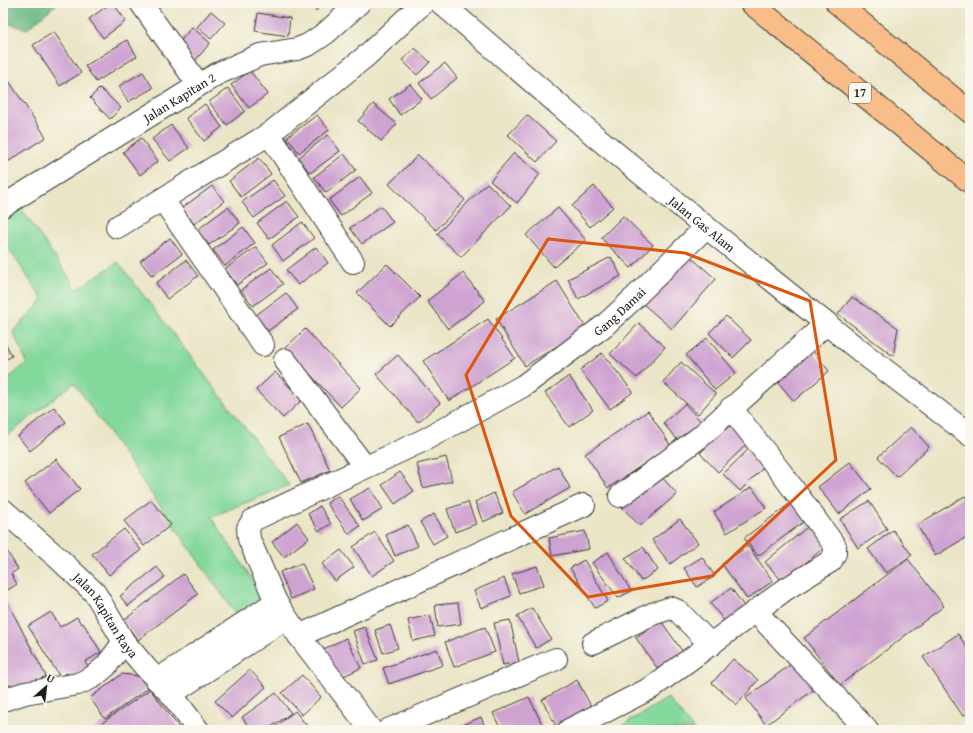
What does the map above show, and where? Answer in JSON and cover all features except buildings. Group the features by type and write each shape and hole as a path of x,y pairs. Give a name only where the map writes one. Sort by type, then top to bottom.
{"highway":[{"name":"17","path":"751,3 970,182"},
{"path":"837,3 970,112"}],"street":[{"path":"141,3 198,84"},
{"name":"Jalan Kapitan 2","path":"3,206 198,84 241,62 260,55 297,49 308,45 326,33 359,3"},
{"path":"117,227 269,134 365,58 423,3"},
{"name":"Jalan Gas Alam","path":"441,3 595,136 706,227 864,354 970,435"},
{"path":"269,134 353,262"},
{"path":"163,200 263,344"},
{"name":"Gang Damai","path":"371,730 281,610 249,539 248,528 253,520 422,441 523,386 605,325 633,300 706,227"},
{"path":"620,496 670,457 700,437 827,323"},
{"path":"285,360 366,467"},
{"path":"569,730 651,688 786,589 830,561 836,550 784,475 731,408"},
{"path":"300,636 584,505"},
{"name":"Jalan Kapitan Raya","path":"3,510 95,593 124,642 164,687 192,728"},
{"path":"593,643 652,614 670,608 678,611 711,645"},
{"path":"164,687 281,610"},
{"path":"756,612 867,730"},
{"path":"3,700 25,693 78,684 93,677 106,666 124,642"},
{"path":"388,730 556,659"}],"highlighted area":[{"path":"548,239 685,253 810,301 836,460 712,576 588,597 511,516 466,375"}],"green space":[{"path":"3,3 58,3 27,29 9,24 3,15"},
{"path":"21,208 77,289 118,262 289,485 211,517 264,597 237,616 74,383 3,439 3,383 27,363 13,332 43,300 3,240 3,220"},
{"path":"668,698 694,730 615,730"}]}
